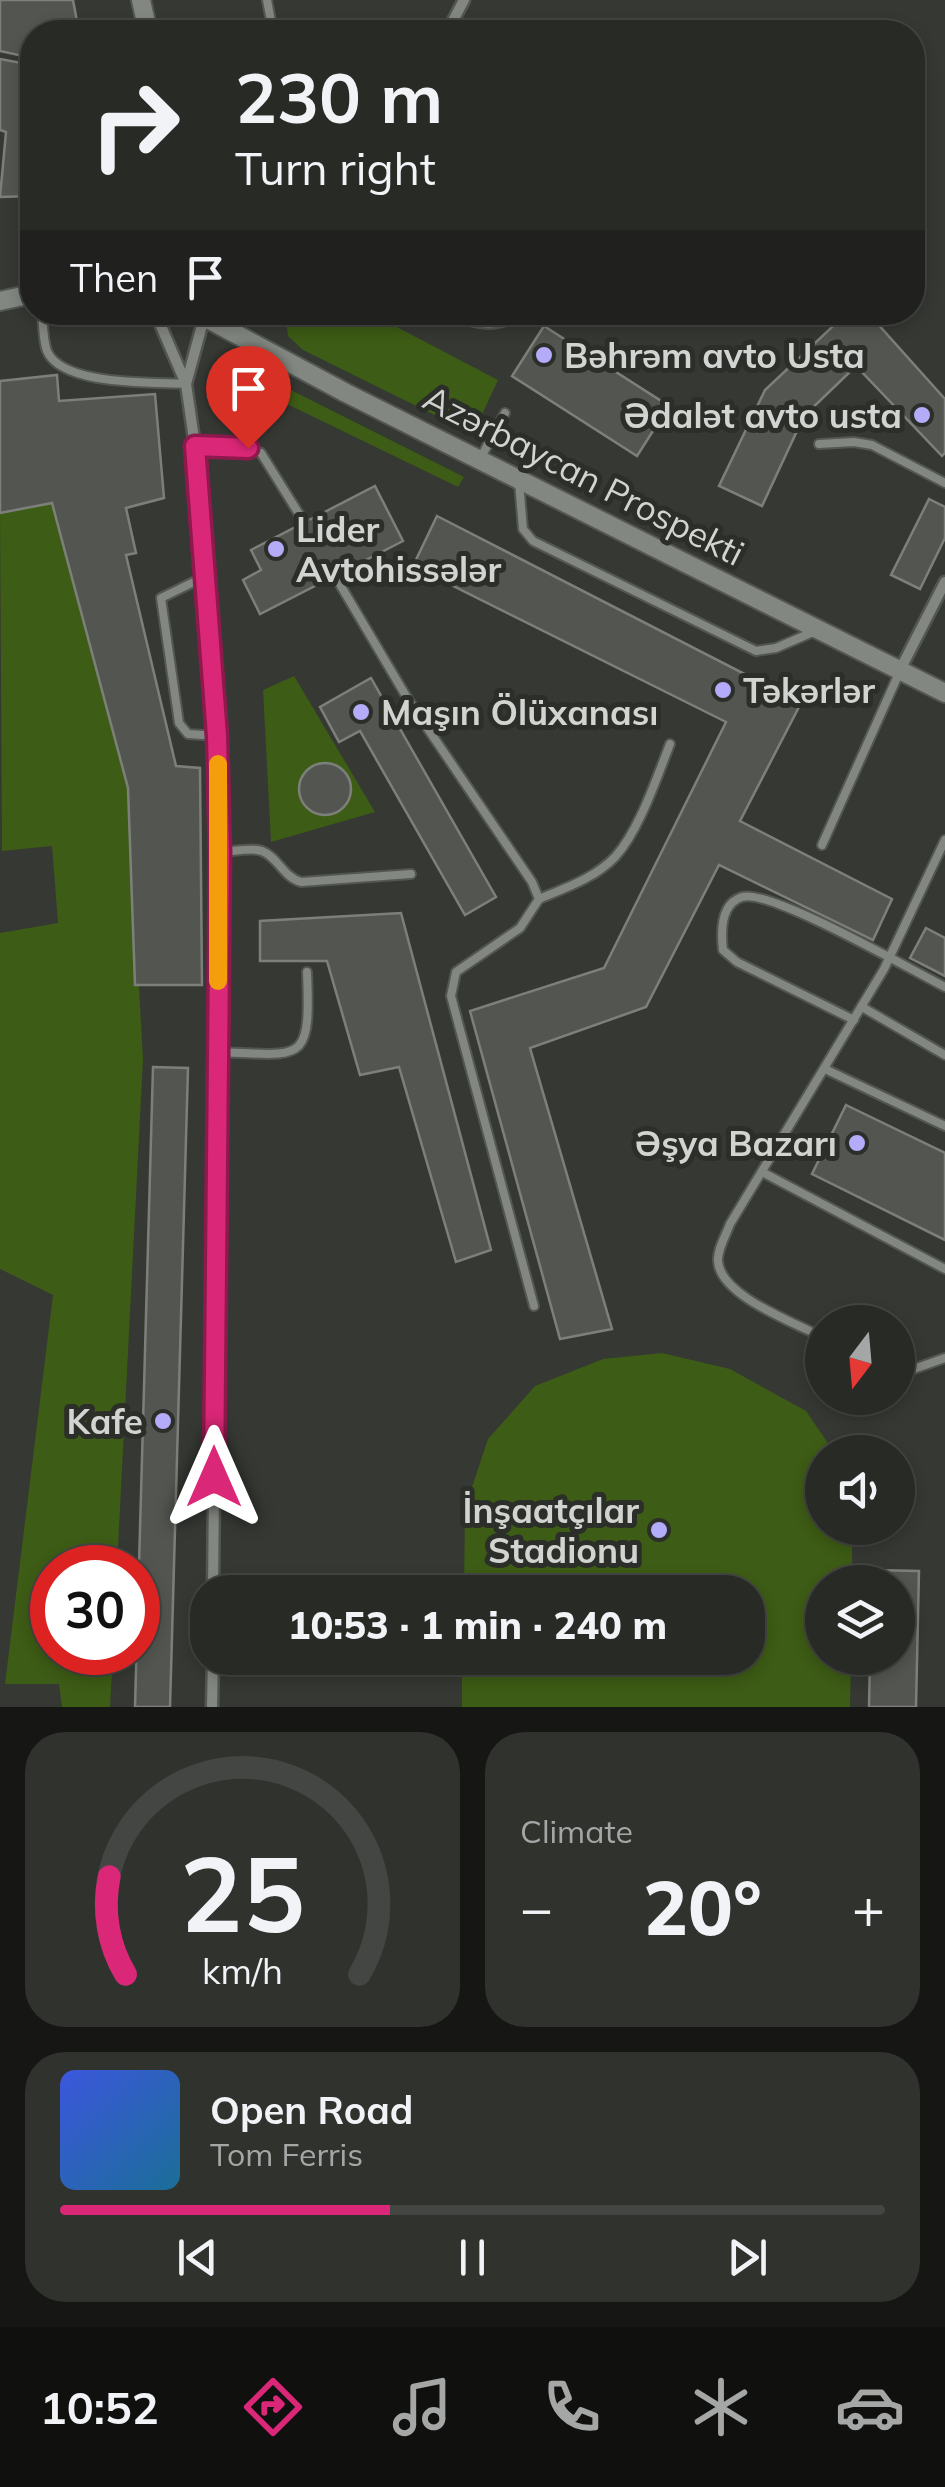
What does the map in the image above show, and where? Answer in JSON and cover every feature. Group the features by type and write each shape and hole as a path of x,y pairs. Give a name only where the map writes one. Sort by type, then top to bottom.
{"street":[{"path":"161,325 186,384 195,446 217,736 220,852 213,1575"},
{"path":"186,384 199,325"},
{"name":"Azərbaycan Prospekti","path":"222,325 945,693"},
{"path":"900,670 945,582"},
{"path":"212,1707 213,1675"}],"lane":[{"path":"44,325 48,352 58,365 76,375 186,384"},
{"path":"480,458 506,413"},
{"path":"819,444 872,445 945,483"},
{"path":"195,446 248,448 261,453 304,522"},
{"path":"519,478 523,529 532,541 756,650 776,648 818,630"},
{"path":"206,576 162,598 179,723 188,734 217,736"},
{"path":"335,576 409,701 532,882 539,899"},
{"path":"822,845 900,670"},
{"path":"534,1306 451,996 456,972 520,928 539,899 580,882 615,857 647,803 670,744"},
{"path":"805,1328 736,1292 722,1280 717,1258 730,1224 890,958 945,840"},
{"path":"220,852 260,850 291,879 301,882 411,874"},
{"path":"854,1020 737,962 723,950 720,931 728,906 742,897 756,897 796,911 945,987"},
{"path":"217,1052 286,1055 300,1046 309,1027 307,972"},
{"path":"862,1007 945,1055"},
{"path":"825,1069 945,1126"},
{"path":"764,1173 945,1269"},
{"path":"915,1369 945,1358"}],"green space":[{"path":"287,325 393,325 498,380 473,434 303,350 288,336"},
{"path":"221,355 464,477 458,487 287,404 221,407"},
{"path":"52,503 128,788 143,1059 118,1545 30,1545 30,1675 112,1675 110,1707 62,1707 59,1684 5,1684 53,1295 0,1269 0,933 58,923 52,846 2,851 0,513"},
{"path":"294,676 375,812 271,842 263,690"},
{"name":"İnşaatçılar Stadionu","path":"662,1353 730,1369 809,1415 822,1435 805,1435 805,1545 852,1545 852,1565 805,1565 805,1675 851,1675 850,1707 462,1707 462,1675 765,1675 765,1575 464,1575 465,1508 488,1439 535,1386 603,1359"}],"building":[{"path":"0,0 73,0 77,20 20,20 20,55 0,51"},
{"path":"0,59 20,63 20,196 0,197 6,132 0,130"},
{"path":"834,325 879,325 945,399 945,453 942,456 856,366 804,416 762,506 719,486 765,390"},
{"path":"544,326 669,406 637,456 512,376"},
{"path":"57,375 59,401 155,394 164,498 126,508 136,553 126,555 176,766 200,768 202,985 135,985 128,788 52,503 0,513 0,381"},
{"path":"375,486 403,541 260,614 243,580 261,570 251,550"},
{"path":"929,499 945,507 945,538 920,589 891,575"},
{"path":"437,516 801,703 740,821 892,899 873,940 719,865 646,1007 530,1048 612,1329 560,1339 470,1011 604,968 726,722 413,566"},
{"path":"371,678 496,897 465,915 360,731 339,742 320,707"},
{"path":"325,763 343,771 351,789 343,807 325,815 307,807 299,789 307,771"},
{"path":"401,913 491,1250 456,1262 399,1067 360,1075 327,961 260,961 260,921"},
{"path":"926,928 945,938 945,976 910,958"},
{"path":"153,1067 188,1068 170,1707 135,1707 136,1675 160,1675 160,1545 140,1545"},
{"path":"846,1105 945,1153 945,1240 812,1174"},
{"path":"915,1571 919,1571 916,1707 869,1707 870,1675 915,1675"}],"slow traffic":[{"path":"218,764 218,981"}],"place":[{"name":"Bəhrəm avto Usta","path":"544,355"},
{"name":"Ədalət avto usta","path":"922,415"},
{"name":"Lider Avtohissələr","path":"276,549"},
{"name":"Təkərlər","path":"723,690"},
{"name":"Maşın Ölüxanası","path":"361,712"},
{"name":"Əşya Bazarı","path":"857,1143"},
{"name":"Kafe","path":"163,1421"},
{"name":"İnşaatçılar Stadionu","path":"659,1530"}],"route":[{"path":"214,1477 220,852 217,736 195,446 248,448"}]}
